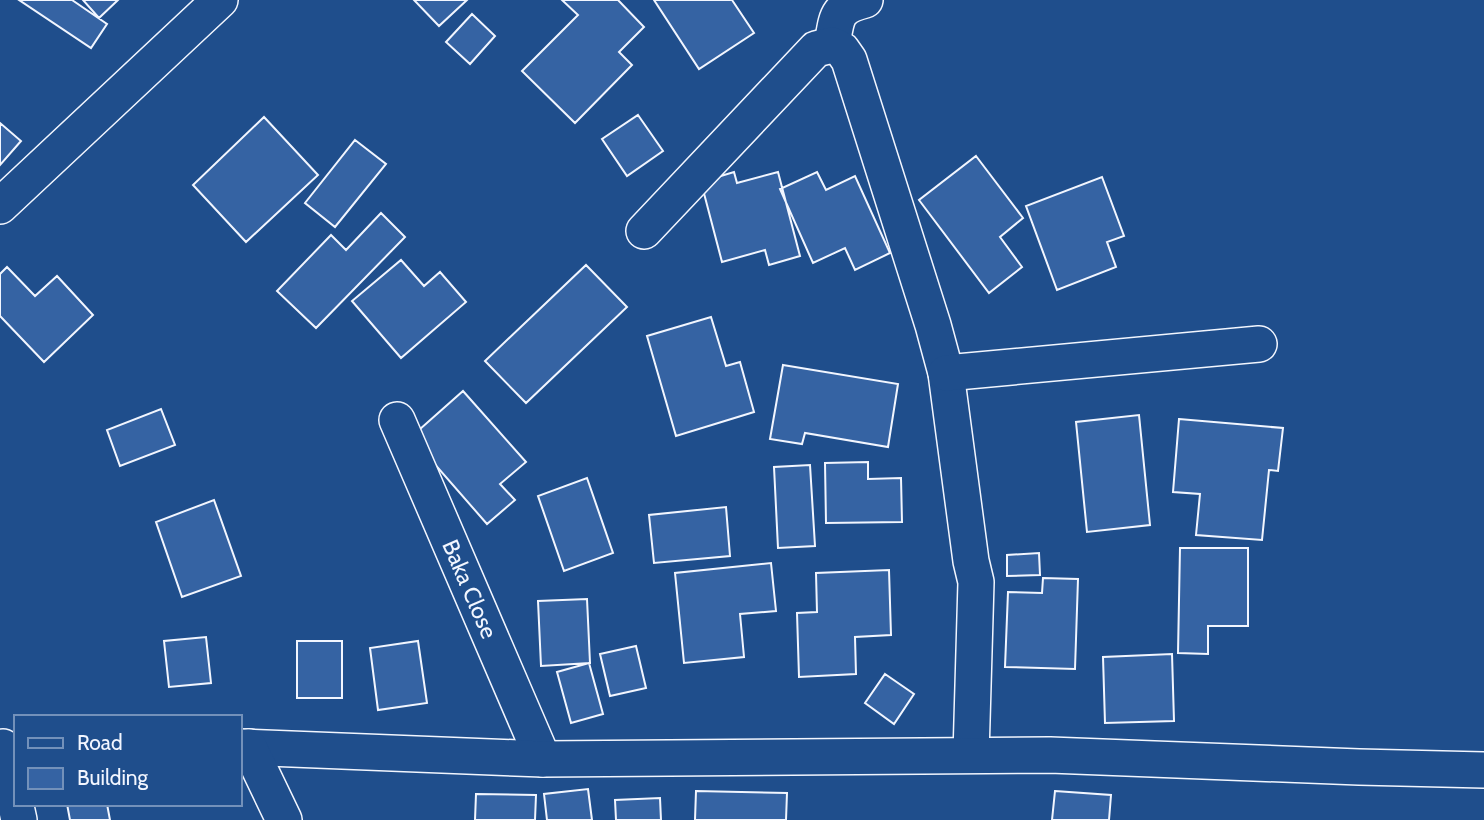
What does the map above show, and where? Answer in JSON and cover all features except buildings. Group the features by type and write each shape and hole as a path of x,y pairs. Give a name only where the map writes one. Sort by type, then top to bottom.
{"street":[{"path":"0,206 220,0"},
{"path":"832,45 838,16 848,4 865,0"},
{"path":"644,231 817,49 832,45 842,50 849,60 946,373 976,582 971,755"},
{"path":"946,373 1259,344"},
{"name":"Baka Close","path":"397,419 543,759"},
{"path":"6,747 14,792"},
{"path":"244,747 543,759 1050,755 1484,769"},
{"path":"244,747 284,820"}]}
